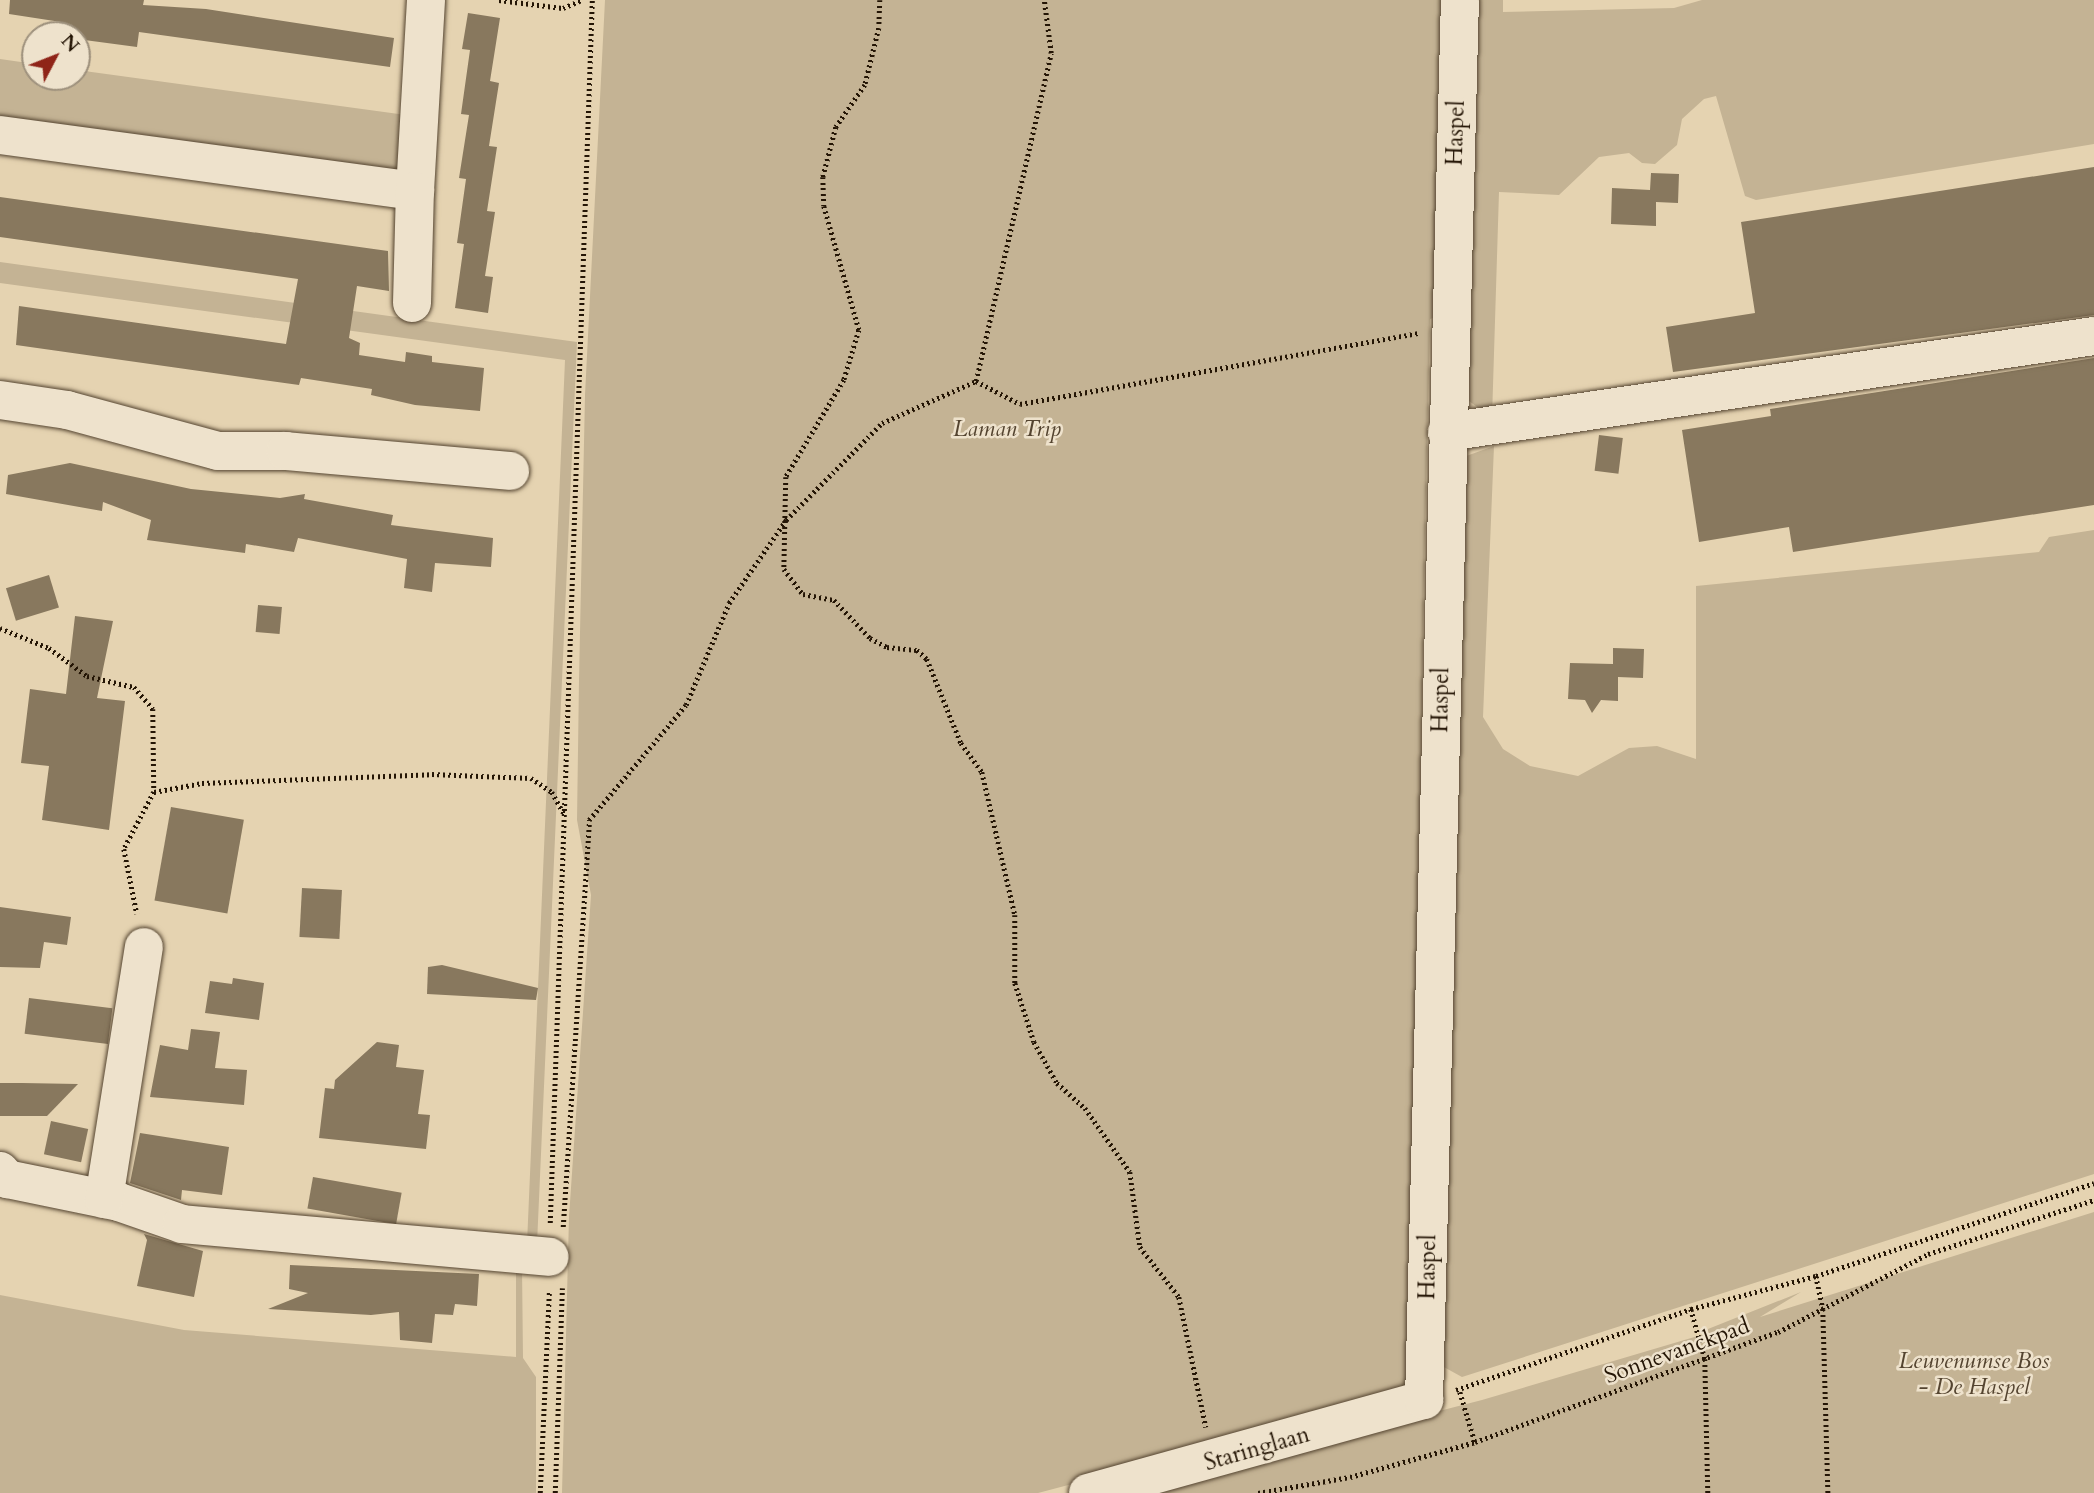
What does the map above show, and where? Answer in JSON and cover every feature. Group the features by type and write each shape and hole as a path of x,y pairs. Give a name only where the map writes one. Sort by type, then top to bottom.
{"street":[{"path":"412,303 415,191 426,0"},
{"name":"Haspel","path":"1442,1394 1447,432 1460,0"},
{"path":"0,135 415,191"},
{"path":"1447,432 2094,336"},
{"path":"0,400 67,410 218,451 286,450 510,471"},
{"path":"104,1199 144,947"},
{"path":"0,1171 6,1179 104,1199 181,1224 558,1257"},
{"name":"Staringlaan","path":"1088,1493 1210,1463 1442,1394"}],"path":[{"path":"499,0 562,8 582,0"},
{"path":"555,1493 558,1257 557,945 566,816 592,0"},
{"path":"880,0 879,28 865,85 836,127 823,177 824,206 859,330 844,380 786,477 785,569 803,594 834,600 870,638 887,647 917,650 927,659 961,743 982,772 1016,915 1015,983 1030,1030 1057,1083 1086,1108 1130,1172 1140,1247 1179,1297 1203,1406 1210,1463"},
{"path":"976,381 1051,53 1044,0"},
{"path":"976,381 1020,404 1449,327"},
{"path":"540,1493 589,820 685,705 729,603 786,520 882,423 976,381"},
{"path":"0,628 49,648 87,676 134,687 153,709 154,792 124,849 144,947"},
{"path":"154,792 202,783 256,780 432,774 531,778 552,792 566,816"},
{"name":"Sonnevanckpad","path":"1442,1394 1691,1309 1816,1276 2094,1183"},
{"name":"Sonnevanckpad","path":"1258,1493 1350,1477 1475,1442 1778,1332 1928,1254 2094,1200"},
{"path":"1816,1276 1823,1308 1828,1493"},
{"path":"1691,1309 1705,1359 1708,1493"},
{"path":"1442,1394 1475,1442"}],"green space":[{"name":"Laman Trip","path":"605,0 1446,0 1433,318 1430,319 1423,618 1415,1385 1390,1400 1038,1493 562,1493 569,1217 591,895 577,820 579,680 585,395"},
{"path":"1478,0 1503,0 1503,12 1674,8 1702,0 2094,0 2094,144 1756,200 1745,196 1716,96 1704,99 1682,119 1677,145 1655,164 1642,163 1629,153 1599,157 1559,195 1499,192 1492,418 1461,395"},
{"path":"0,59 21,62 21,91 91,91 91,72 406,115 400,178 0,124"},
{"path":"0,262 577,342 537,1244 527,1244 565,360 0,283"},
{"path":"1494,446 1483,717 1503,749 1530,766 1578,776 1629,748 1657,746 1696,759 1696,586 2039,552 2049,537 2094,530 2094,1174 1462,1377 1442,1366 1458,459"},
{"name":"Leuvenumse Bos - De Haspel","path":"2094,1212 2094,1493 1120,1493 1482,1400 1708,1333 1708,1329 1801,1292 1760,1317"},
{"path":"516,1266 522,1267 523,1358 536,1377 536,1493 0,1493 0,1295 184,1330 516,1357"}],"building":[{"path":"10,0 144,0 143,5 206,9 394,38 390,67 139,32 137,47 91,41 91,21 54,21 9,14"},
{"path":"468,13 500,18 490,81 499,83 489,146 497,147 487,211 495,212 485,276 493,277 488,313 455,308 464,244 457,243 466,179 459,178 469,115 461,114 470,50 462,49"},
{"path":"2094,167 2094,315 1673,372 1666,327 1755,313 1741,222"},
{"path":"1651,173 1679,174 1678,203 1656,202 1656,226 1611,224 1612,188 1650,190"},
{"path":"0,197 388,251 389,291 357,286 349,338 360,343 359,355 405,362 406,352 432,356 432,362 484,368 480,411 415,405 371,395 372,389 301,378 299,385 16,345 19,306 286,344 298,279 0,237"},
{"path":"2094,358 2094,505 1793,552 1789,527 1699,542 1682,430 1771,416 1770,409"},
{"path":"1599,435 1623,438 1618,474 1595,471"},
{"path":"70,463 191,489 280,498 305,494 304,499 393,515 391,525 493,538 491,567 435,563 432,592 404,588 407,559 298,538 294,552 246,544 245,553 147,540 151,520 103,502 102,511 6,494 8,475"},
{"path":"49,575 59,608 16,621 6,588"},
{"path":"258,605 282,607 280,634 256,632"},
{"path":"75,616 113,621 97,698 125,701 109,830 42,820 49,766 21,763 30,689 66,694"},
{"path":"1613,648 1644,649 1643,678 1618,677 1618,701 1601,700 1592,713 1585,700 1568,699 1570,663 1613,664"},
{"path":"171,807 244,820 227,913 155,901"},
{"path":"302,888 342,890 339,939 299,937"},
{"path":"0,907 71,917 67,945 44,942 40,968 0,967"},
{"path":"442,965 538,988 536,1000 427,994 428,967"},
{"path":"233,978 264,983 259,1020 205,1013 210,981 232,984"},
{"path":"29,998 112,1008 108,1044 25,1034"},
{"path":"191,1029 220,1032 215,1068 247,1070 244,1105 150,1097 160,1045 188,1050"},
{"path":"377,1042 399,1045 396,1067 424,1070 418,1114 430,1115 426,1149 319,1138 325,1088 334,1089 335,1080"},
{"path":"0,1083 78,1084 47,1116 0,1116"},
{"path":"51,1121 88,1129 81,1162 44,1154"},
{"path":"140,1133 229,1147 222,1195 182,1190 181,1200 130,1183"},
{"path":"313,1177 402,1193 396,1224 307,1209"},
{"path":"144,1234 203,1251 194,1297 137,1286 147,1240"},
{"path":"290,1265 479,1274 477,1306 455,1304 453,1315 435,1314 432,1343 400,1340 399,1312 371,1315 268,1309 308,1293 289,1289"}]}
